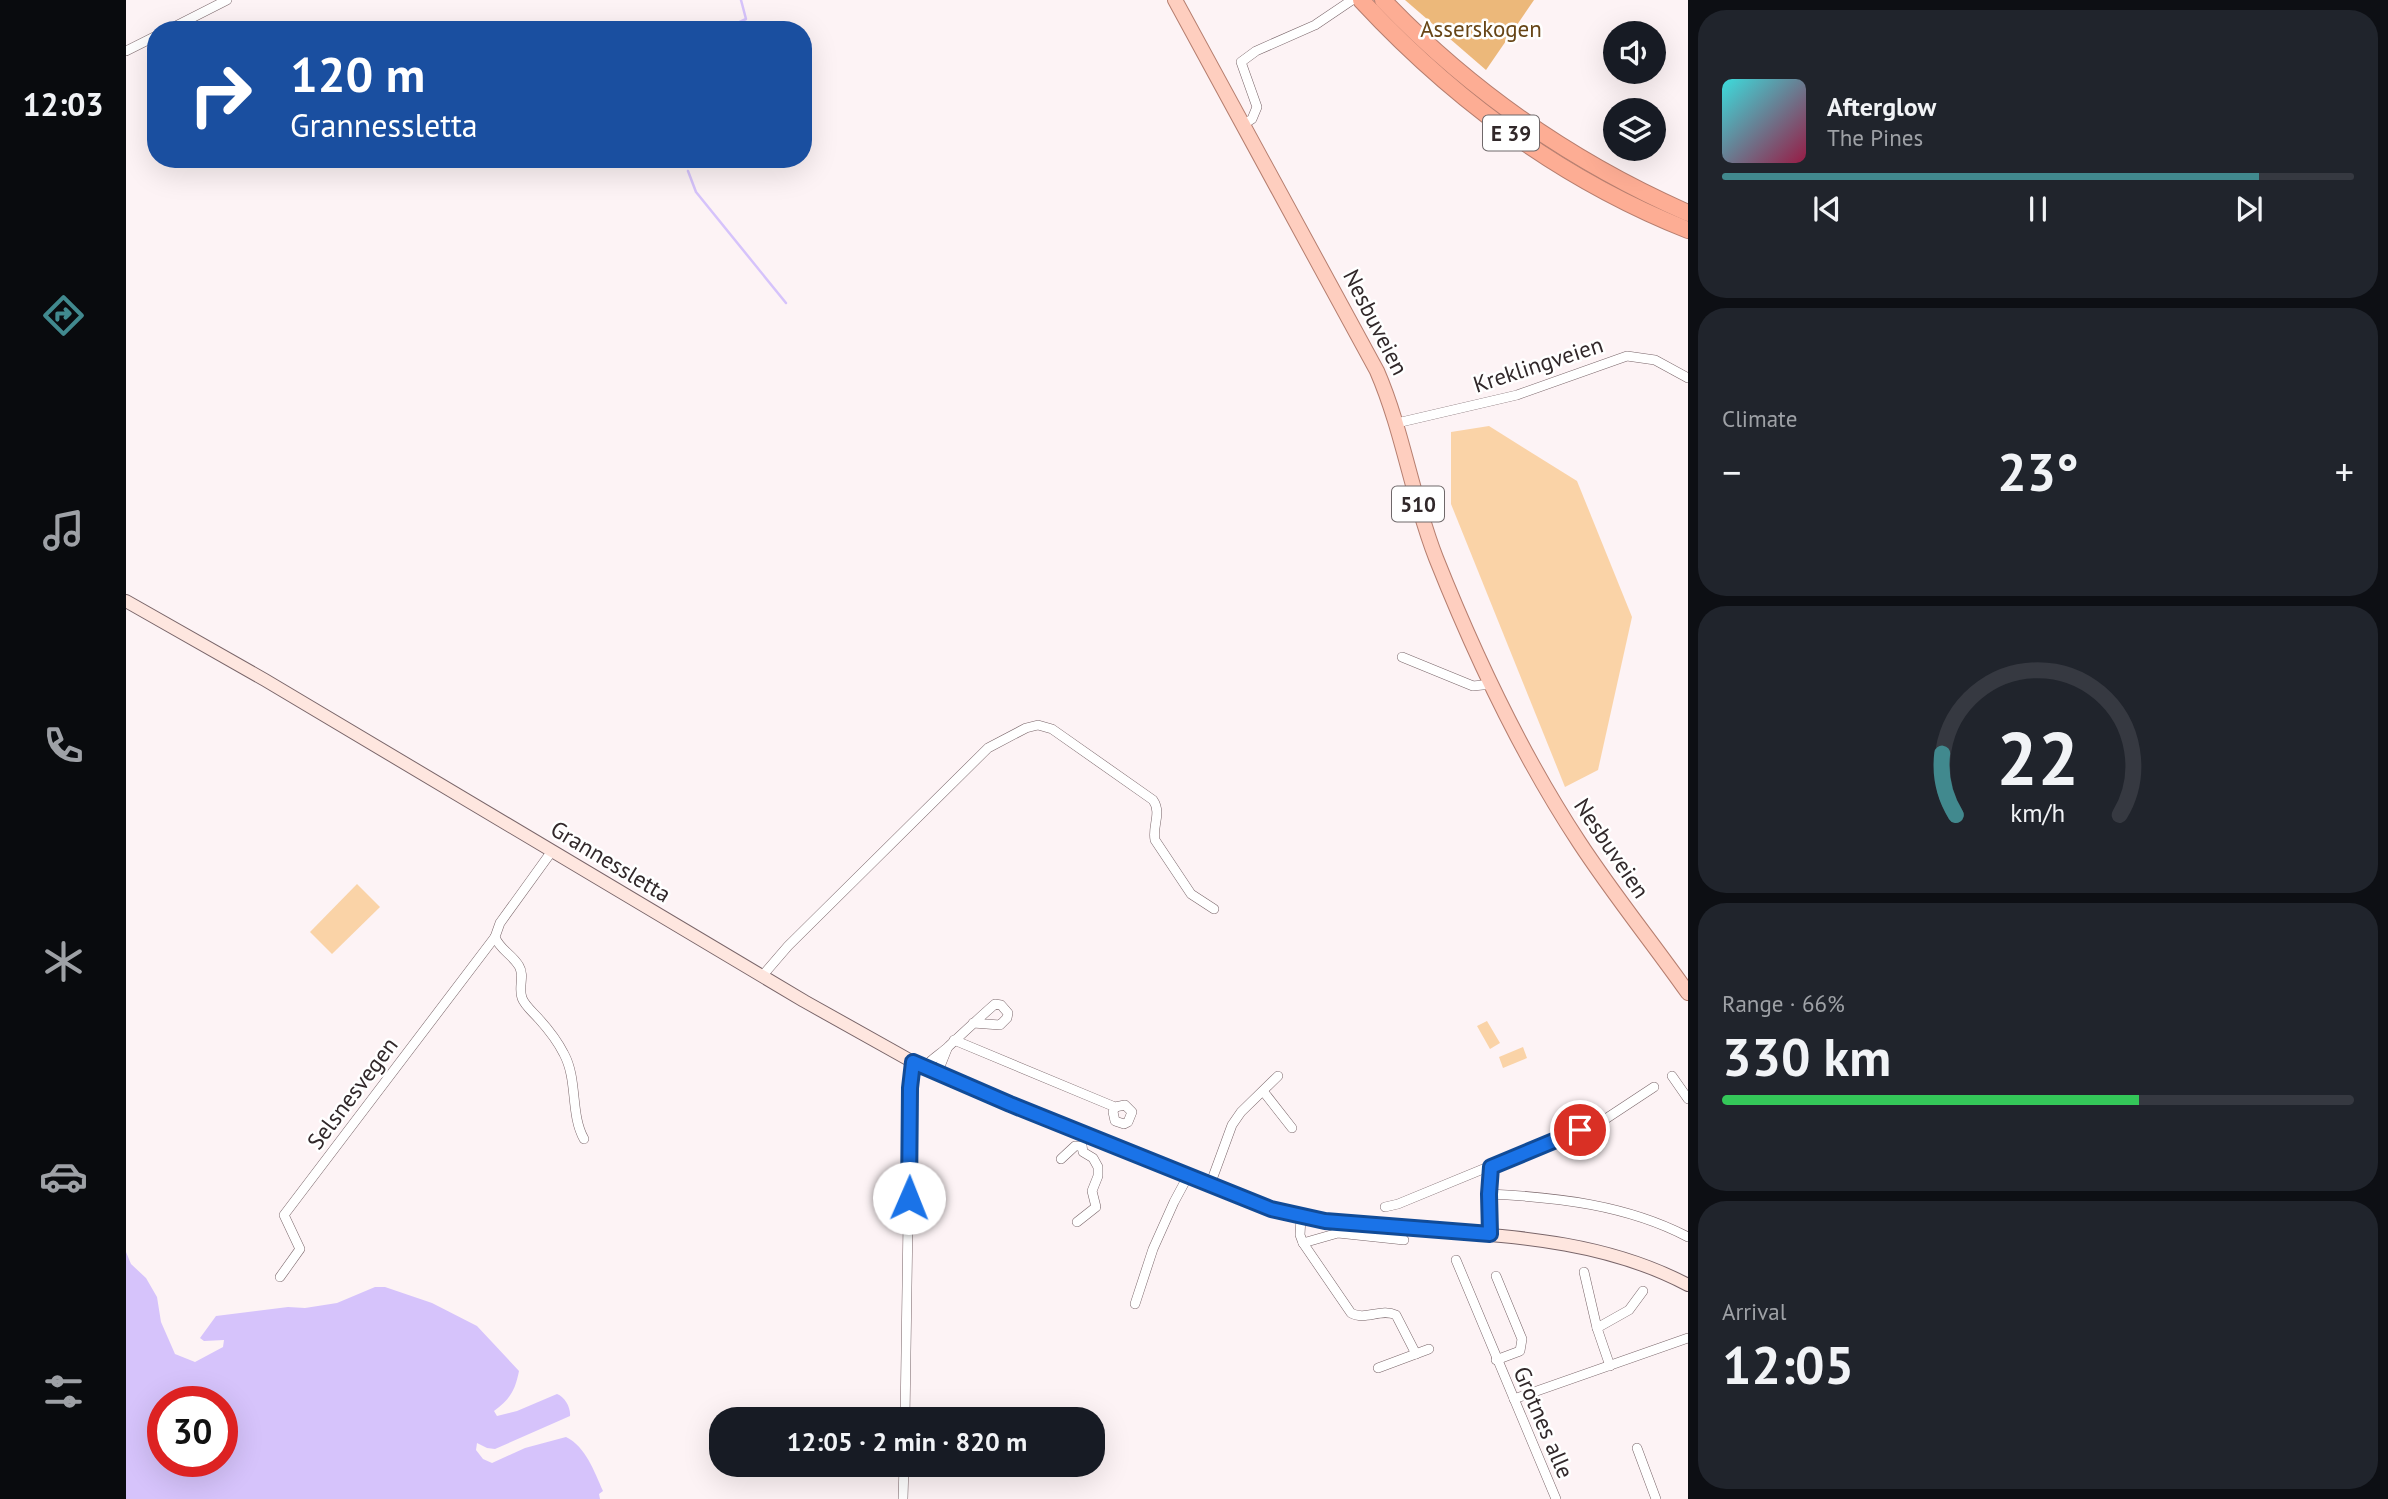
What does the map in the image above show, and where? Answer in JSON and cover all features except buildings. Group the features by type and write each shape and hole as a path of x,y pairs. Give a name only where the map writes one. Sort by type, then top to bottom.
{"highway":[{"name":"E 39","path":"1361,0 1434,72 1496,123 1597,187 1688,230"},
{"name":"E 39","path":"1383,0 1445,60 1526,124 1592,166 1688,213"}],"main road":[{"name":"Nesbuveien","path":"1175,0 1355,328 1386,391 1435,556 1525,753 1577,840 1688,993"},
{"name":"Grannessletta","path":"126,601 265,680 804,1001 919,1065 1084,1141 1188,1176 1271,1209 1301,1217 1564,1243 1607,1252 1652,1268 1688,1285"}],"street":[{"path":"186,21 227,0"},
{"path":"1244,124 1251,119 1257,107 1241,62 1256,51 1315,25 1352,0"},
{"path":"126,51 147,40"},
{"name":"Kreklingveien","path":"1397,423 1517,395 1628,356 1655,360 1688,378"},
{"path":"1402,657 1473,686 1492,684"},
{"path":"763,975 778,956 961,772 999,740 1038,725 1059,733 1153,800 1158,810 1155,840 1191,894 1214,909"},
{"name":"Selsnesvegen","path":"280,1277 300,1249 284,1215 495,937 500,923 552,850"},
{"path":"495,937 520,967 521,995 524,1002 553,1036 564,1054 572,1076 578,1119 584,1139"},
{"path":"905,1407 910,1088 919,1065 951,1044 973,1023"},
{"path":"937,1074 951,1044"},
{"path":"951,1044 1115,1107"},
{"path":"1210,1185 1232,1125 1241,1112 1278,1076"},
{"path":"1672,1076 1688,1099"},
{"path":"1385,1207 1491,1167 1607,1118 1654,1087"},
{"path":"1262,1091 1292,1128"},
{"path":"1061,1159 1084,1141 1084,1153 1096,1162 1099,1172 1091,1191 1096,1207 1077,1222"},
{"path":"1486,1234 1491,1167"},
{"path":"1135,1304 1153,1250 1188,1176"},
{"path":"1489,1194 1556,1198 1602,1206 1653,1222 1688,1237"},
{"path":"1301,1217 1300,1235 1303,1242 1351,1313 1358,1317 1384,1313 1396,1315 1416,1354"},
{"path":"1303,1242 1338,1233 1404,1240"},
{"name":"Grotnes alle","path":"1456,1260 1556,1499"},
{"path":"1584,1272 1597,1328 1610,1366"},
{"name":"Grotnes alle","path":"1496,1276 1523,1346 1520,1351 1496,1360"},
{"path":"1597,1328 1629,1310 1643,1291"},
{"path":"1514,1399 1688,1338"},
{"path":"1378,1368 1429,1349"},
{"path":"1637,1447 1656,1499"},
{"path":"903,1499 904,1477"}],"shaded area":[{"path":"1489,426 1577,481 1632,617 1598,770 1565,787 1451,504 1451,432"},
{"path":"357,884 380,907 332,954 310,932"},
{"path":"1487,1021 1500,1043 1490,1049 1477,1026"},
{"path":"1523,1047 1527,1058 1503,1068 1499,1057"},
{"path":"126,1252 131,1264 146,1278 157,1297 161,1322 175,1354 195,1362 223,1347 224,1340 204,1341 200,1338 216,1316 337,1303 375,1287 385,1287 432,1303 477,1326 519,1371 511,1394 494,1411 497,1416 517,1411 557,1394 565,1400 570,1416 495,1449 477,1443 476,1450 483,1459 492,1463 525,1448 566,1437 579,1447 593,1468 603,1491 599,1494 600,1499 126,1499"}],"green space":[{"name":"Asserskogen","path":"1405,0 1534,0 1486,70"}],"waterway":[{"path":"741,0 746,19 742,21"},
{"path":"688,171 696,192 786,303"}],"route":[{"path":"909,1198 910,1088 913,1062 1271,1209 1325,1221 1490,1234 1491,1167 1580,1130"}]}
